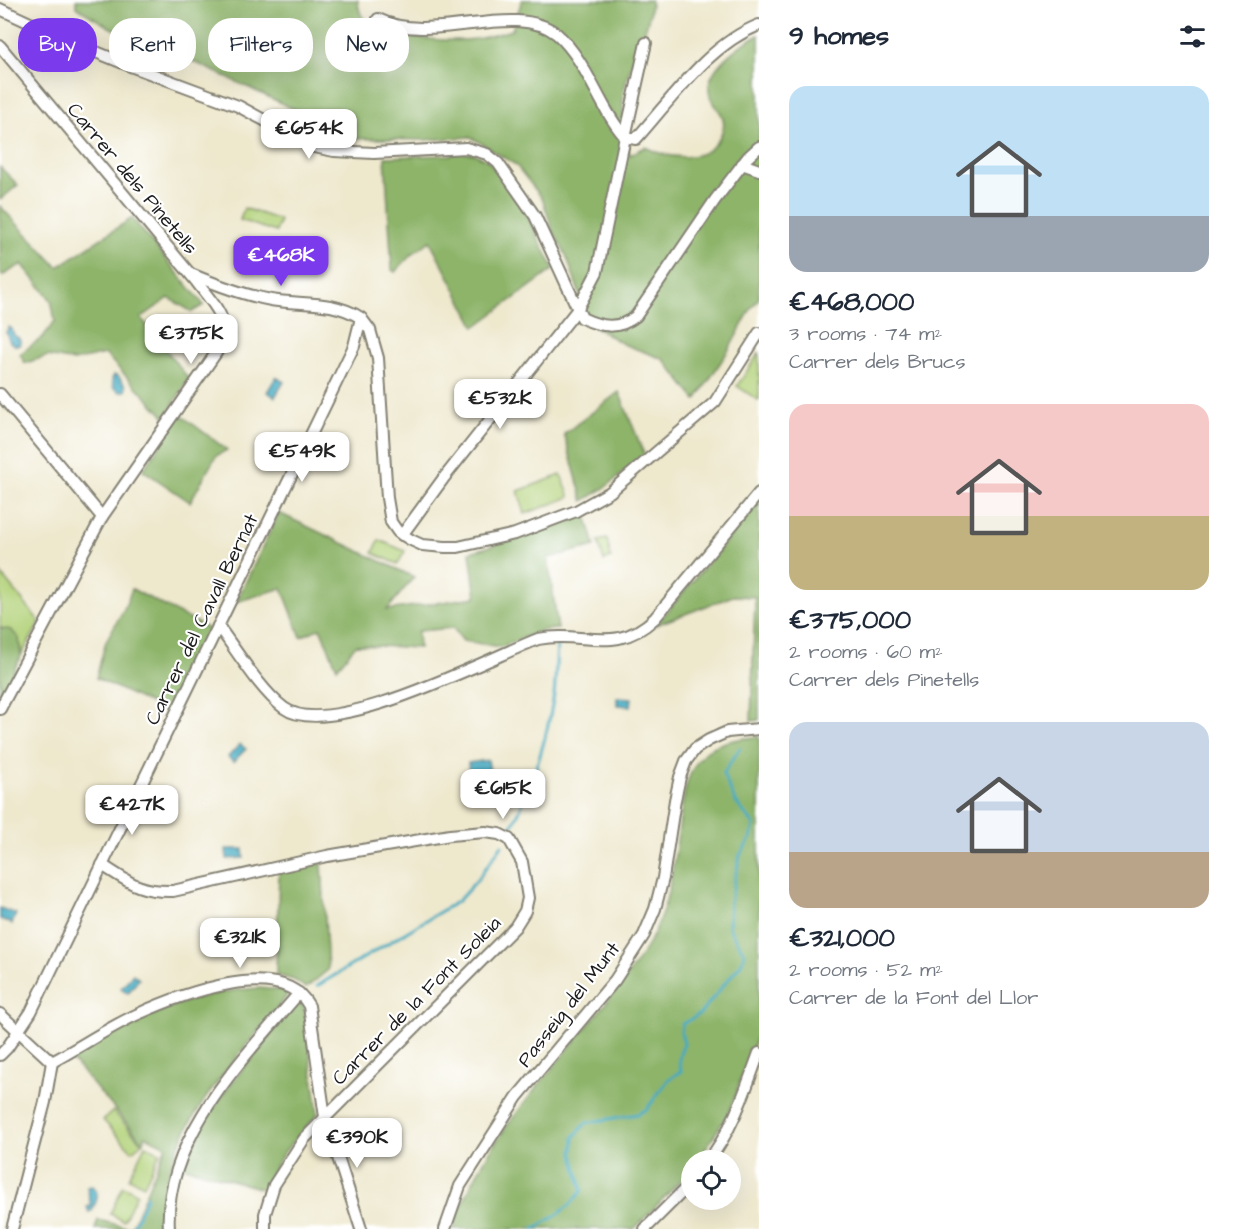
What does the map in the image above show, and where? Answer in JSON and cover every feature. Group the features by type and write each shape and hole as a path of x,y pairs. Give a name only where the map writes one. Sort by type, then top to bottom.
{"street":[{"path":"0,9 69,41 238,106 314,147 340,152 374,153 466,148 487,154 498,163 535,216 582,318 603,326 628,322 636,316 742,164 759,147"},
{"path":"409,27 459,26 493,20 533,21 546,26 568,46 614,125 625,137 636,138 688,78 715,52 734,38 759,25"},
{"path":"402,535 443,479 577,310 597,272 646,43"},
{"name":"Carrer dels Pinetells","path":"0,46 189,273 223,320 225,328 224,340 102,517 0,709"},
{"path":"742,164 759,170"},
{"path":"189,273 248,296 342,308 361,318 370,330 378,358 387,498 391,522 402,535 422,545 458,548 515,534 576,512 610,492 715,402 759,333"},
{"name":"Carrer del Cavall Bernat","path":"0,1055 31,1012 354,346 361,318"},
{"path":"0,394 102,517"},
{"path":"218,626 272,697 285,709 306,716 322,717 347,712 424,689 538,639 553,636 572,636 591,640 618,639 646,627 759,493"},
{"name":"Passeig del Munt","path":"445,1229 460,1186 517,1097 615,980 644,935 663,878 675,800 686,761 695,749 727,732 759,729"},
{"name":"Carrer de la Font Soleia","path":"102,865 134,886 173,891 327,856 450,835 485,832 499,834 509,839 522,862 528,898 525,911 515,927 304,1139 274,1185 265,1214 265,1229"},
{"path":"52,1062 134,1016 191,994 223,986 264,980 282,984 299,993 304,996 312,1017 326,1117 361,1229"},
{"path":"169,1229 170,1202 177,1167 202,1116 255,1045 299,993"},
{"path":"0,1014 52,1062"},
{"path":"716,1150 730,1128 759,1053"},
{"path":"12,1229 45,1102 52,1062"},
{"path":"651,1227 681,1194"}],"green space":[{"path":"76,0 358,0 359,10 363,18 325,18 325,72 409,72 409,37 451,40 475,39 512,30 522,0 651,0 644,34 624,90 625,131 630,155 645,147 678,157 700,154 710,149 718,141 724,124 710,96 709,86 712,77 724,59 759,35 759,298 696,400 663,359 623,344 590,324 566,255 553,231 542,198 516,165 471,137 424,140 338,138 302,113 215,72 313,72 313,18 208,18 208,69 196,63 196,18 109,18 109,27 76,7"},
{"path":"461,152 475,154 487,160 498,171 522,206 554,269 475,327 430,241 411,255 395,272 392,270 385,157 449,155"},
{"path":"0,167 18,185 0,200"},
{"path":"0,206 58,267 132,218 204,305 192,312 169,298 141,318 189,379 165,417 105,354 74,361 48,356 25,363 20,354 43,337 55,321 51,300 22,264 2,276 0,271"},
{"path":"244,208 280,220 276,232 240,220"},
{"path":"759,353 759,399 758,400 737,386"},
{"path":"619,392 645,456 603,489 583,501 564,434"},
{"path":"181,415 227,450 216,456 190,502 143,470"},
{"path":"561,475 570,497 525,514 518,491"},
{"path":"759,502 759,720 751,721 755,597 733,596 656,625"},
{"path":"279,513 414,577 387,610 476,597 470,552 537,533 586,515 595,546 548,558 558,629 543,630 501,647 463,641 453,628 418,631 419,648 356,645 337,668 320,628 301,637 282,588 236,602"},
{"path":"607,539 611,558 604,561 598,541"},
{"path":"379,540 405,551 398,564 373,553"},
{"path":"0,573 40,622 21,656 21,645 0,628"},
{"path":"132,589 209,629 168,712 96,678 106,641"},
{"path":"0,628 11,630 19,638 21,656 0,698"},
{"path":"759,737 759,1030 729,1112 705,1150 681,1150 681,1180 634,1229 453,1229 481,1167 498,1139 517,1112 622,982 652,937 660,920 670,884 685,791 695,765 710,749 731,740"},
{"path":"322,863 328,970 306,988 294,980 276,975 279,872"},
{"path":"259,988 283,990 287,994 202,1103 186,1132 172,1162 163,1194 160,1229 95,1229 98,1220 131,1228 166,1146 146,1136 143,1142 71,1059 116,1031 175,1005 217,994"},
{"path":"300,1003 304,1007 318,1114 285,1151 274,1168 265,1190 183,1166 193,1144 218,1103 247,1063 293,1007"},
{"path":"113,1111 142,1143 132,1151 103,1120"},
{"path":"145,1145 160,1152 144,1185 129,1178"},
{"path":"123,1186 137,1193 124,1221 110,1214"}],"water":[{"path":"9,327 20,339 20,345 10,342 6,332"},
{"path":"114,375 119,377 126,386 125,391 120,392 113,387"},
{"path":"276,377 284,382 275,397 267,392"},
{"path":"617,697 632,698 631,706 617,705"},
{"path":"240,744 246,749 233,762 228,757"},
{"path":"488,760 490,771 469,774 468,763"},
{"path":"226,849 243,849 244,858 227,859"},
{"path":"0,908 16,914 12,924 0,919"},
{"path":"133,974 139,979 128,993 121,988"},
{"path":"92,1186 97,1192 97,1198 92,1211 89,1212 87,1207 91,1206 87,1187"}],"waterway":[{"path":"509,832 531,782 547,730 554,695 557,643"},
{"path":"534,1229 566,1208 582,1190 573,1154 574,1137 586,1123 638,1114 647,1109 668,1080 681,1071 680,1058 684,1044 682,1024 700,1014 741,964 745,954 729,928 730,902 740,855 751,838 754,825 735,801 723,774 740,748"},
{"path":"317,986 458,901 478,879 502,845"},
{"path":"132,1229 147,1196"}]}
